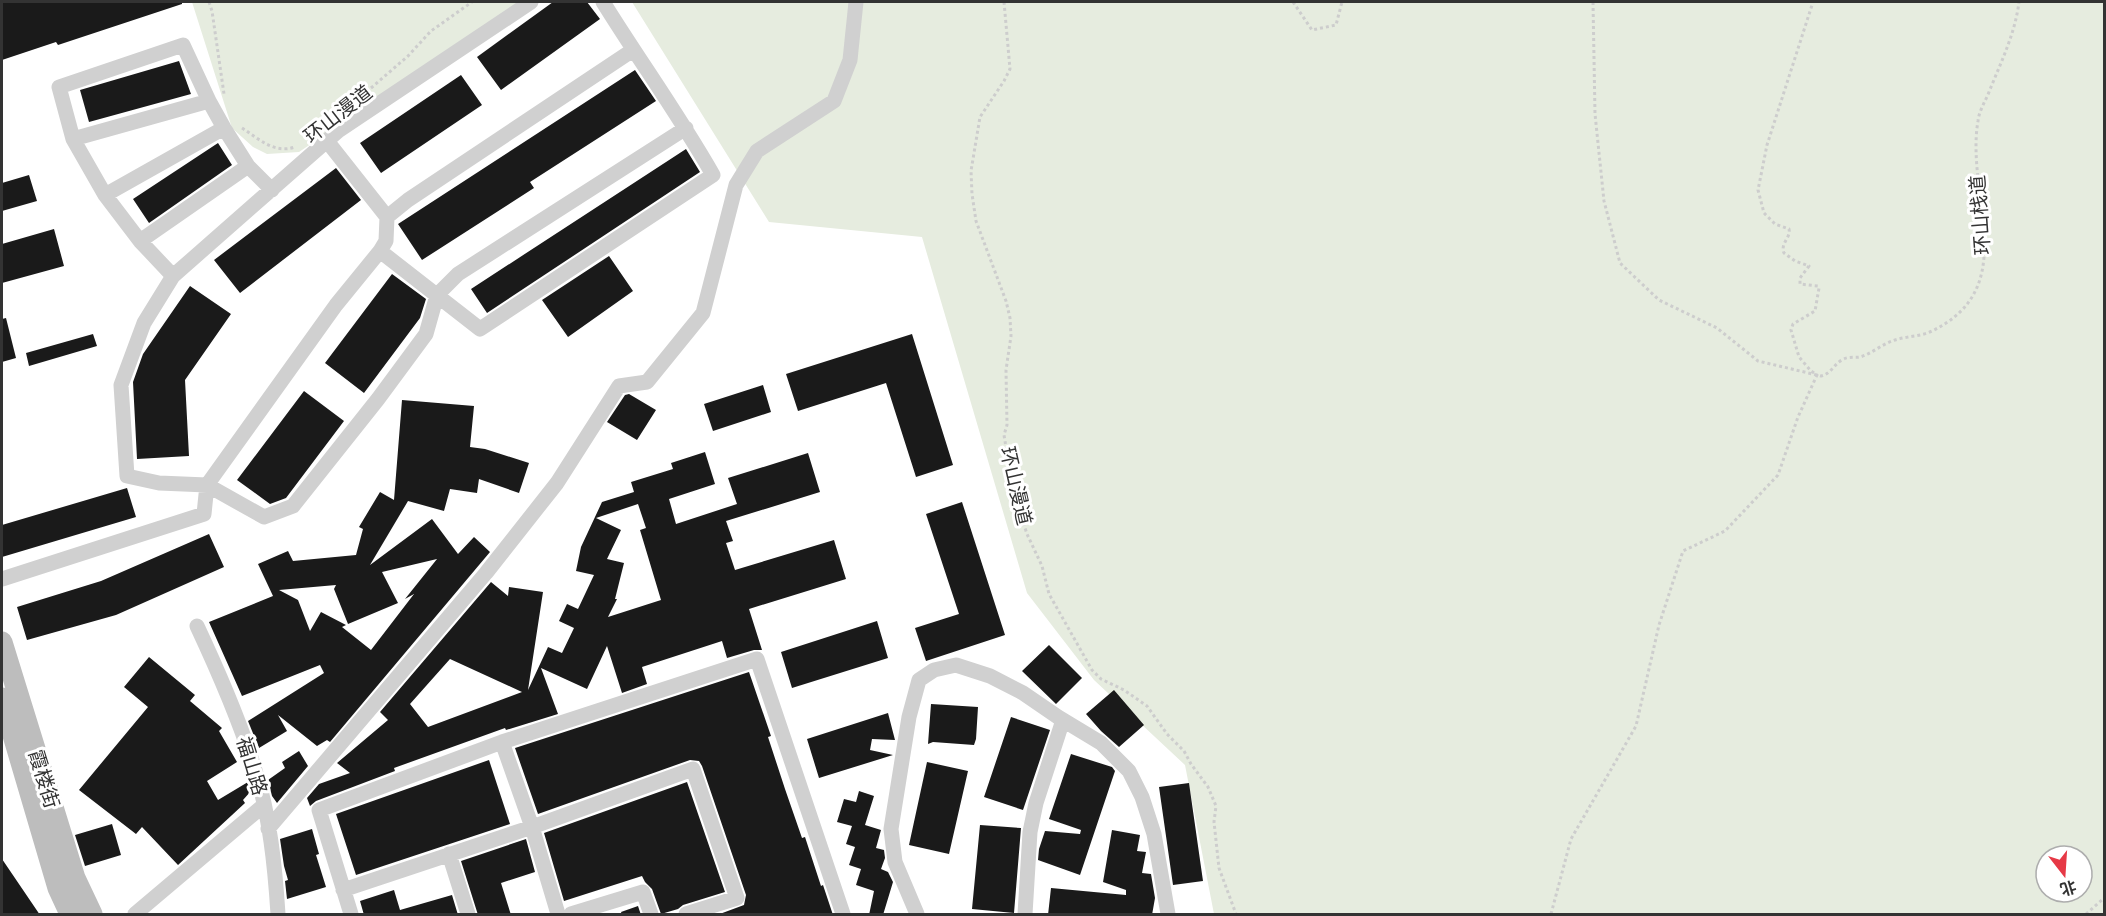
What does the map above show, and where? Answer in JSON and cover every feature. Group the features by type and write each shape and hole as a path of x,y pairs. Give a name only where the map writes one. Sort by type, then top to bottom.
{"street":[{"path":"531,2 338,131 173,276 144,323 121,385 127,476 159,483 207,485 264,517 293,506 426,334 437,295 458,274 686,128"},
{"path":"380,251 480,329 713,175 686,128 603,2"},
{"path":"268,829 486,573 557,483 619,386 647,382 703,314 736,185 757,152 834,101 850,60 856,2"},
{"path":"173,276 140,241 105,195 74,139 59,87 183,45 209,101 230,125 248,166 272,190"},
{"path":"387,217 408,200 633,50"},
{"path":"74,139 209,101"},
{"path":"105,195 230,125"},
{"path":"2,579 204,514 207,485 336,305 386,241 387,217 327,141"},
{"path":"140,241 248,166"},
{"name":"福山路","path":"197,626 222,679 256,771 268,829 278,915"},
{"name":"霞楼街","path":"2,642 75,878 92,915"},
{"path":"351,915 320,810 502,742 757,659 843,915"},
{"path":"917,915 895,862 891,829 909,717 919,680 934,670 956,665 990,676 1023,693 1101,743 1129,771 1142,797 1154,834 1168,915"},
{"name":"霞楼街","path":"2,698 58,888 70,915"},
{"path":"1025,915 1030,832 1036,803 1063,720"},
{"path":"502,742 532,827 558,915"},
{"path":"343,890 532,827 693,769 737,898 686,915"},
{"path":"135,915 264,805"},
{"path":"449,855 468,915"},
{"path":"571,915 643,892 651,915"}],"path":[{"path":"209,2 225,99"},
{"name":"环山漫道","path":"371,89 408,56 431,31 472,2"},
{"name":"环山漫道","path":"1004,2 1010,69 980,117 971,171 976,221 1011,318 1006,370 1007,425 1004,435 1014,495 1027,534 1042,566 1049,594 1092,670 1101,679 1124,690 1147,706 1167,734 1184,751 1214,799 1219,868 1236,915"},
{"path":"1293,2 1312,30 1336,25 1342,2"},
{"path":"1593,2 1595,114 1602,190 1620,263 1659,300 1717,328 1758,361 1817,375"},
{"path":"1813,2 1767,145 1758,195 1764,213 1772,222 1789,229 1789,236 1783,246 1784,253 1795,261 1809,266 1800,278 1800,284 1816,285 1819,288 1815,311 1793,324 1791,330 1800,357 1817,375"},
{"name":"环山栈道","path":"1817,375 1825,375 1842,359 1860,357 1894,340 1938,328 1966,306 1977,288 1986,251 1977,177 1978,120 1995,74 2005,56 2019,2"},
{"name":"环山漫道","path":"230,125 270,147 288,150 297,147"},
{"path":"1551,915 1571,839 1636,726 1659,625 1683,551 1725,531 1778,475 1798,417 1817,375"},
{"path":"2085,915 2104,898"}],"shaded area":[{"path":"192,2 521,2 299,152 267,154 253,147 232,128"},
{"path":"632,2 2104,2 2104,914 1214,914 1185,765 1094,680 1027,593 922,237 769,222"}],"building":[{"path":"2,2 182,2 182,4 58,45 56,42 2,60"},
{"path":"553,2 587,2 600,19 501,90 477,57"},
{"path":"179,61 191,94 89,122 80,90"},
{"path":"635,70 656,101 530,182 534,188 422,260 398,224"},
{"path":"461,75 482,105 381,173 360,143"},
{"path":"218,143 232,165 149,223 133,199"},
{"path":"686,149 700,172 487,313 471,289"},
{"path":"336,168 361,200 240,293 214,260"},
{"path":"29,175 37,201 2,211 2,183"},
{"path":"54,229 64,266 2,283 2,244"},
{"path":"609,256 633,291 568,337 542,300"},
{"path":"392,274 426,299 420,318 364,393 325,363"},
{"path":"190,286 231,314 185,380 189,456 137,459 133,382 143,354"},
{"path":"6,318 16,358 2,362 2,319"},
{"path":"93,334 97,346 29,366 26,353"},
{"path":"912,334 953,465 916,477 886,383 798,411 786,374"},
{"path":"763,385 771,412 713,431 704,404"},
{"path":"304,391 344,421 286,498 270,504 237,480"},
{"path":"629,394 656,410 637,440 607,422 625,395"},
{"path":"402,400 474,406 470,447 485,449 529,463 519,493 479,479 477,493 450,489 444,511 408,501 370,565 432,519 458,554 474,537 490,552 330,742 327,740 317,746 278,715 287,731 259,748 248,721 324,673 320,665 242,696 209,622 273,596 258,564 288,551 293,561 356,555 363,529 359,527 380,492 394,500","holes":["437,559 405,599 414,594 371,650 342,627 346,625 321,612 310,631 298,600 279,590 336,585 334,589 348,624 398,603 382,572"]},
{"path":"705,452 715,484 669,499 676,524 737,504 728,478 808,453 820,492 726,521 733,541 726,543 735,570 834,540 846,579 749,609 762,650 727,658 722,641 642,667 647,684 622,693 607,646 587,689 541,668 558,714 506,730 505,728 394,768 395,771 316,801 310,806 307,798 319,784 350,773 337,763 388,720 380,712 491,582 508,596 509,587 543,592 528,690 548,647 562,653 574,628 559,621 567,604 578,609 594,575 576,571 581,547 602,502 634,492 631,482 673,469 671,463","holes":["638,504 646,528 640,530 661,600 608,617 617,599 615,599 624,563 607,559 621,530 596,518","450,659 522,692 428,727 410,704"]},
{"path":"127,488 136,517 2,557 2,525"},
{"path":"962,502 1005,635 926,661 915,628 959,614 926,514"},
{"path":"209,534 224,567 116,615 27,640 17,607 101,581"},
{"path":"877,621 888,658 792,688 781,652"},
{"path":"1049,645 1082,678 1056,704 1022,671"},
{"path":"149,657 195,695 190,701 222,728 219,731 237,762 207,781 218,800 248,782 251,791 243,800 245,803 178,865 142,827 136,834 79,790 148,707 124,687"},
{"path":"749,672 771,736 768,737 785,789 833,915 717,915 744,905 746,895 699,761 690,760 538,814 515,748"},
{"path":"1114,690 1144,725 1119,747 1086,714"},
{"path":"931,704 978,707 974,745 933,742 928,744"},
{"path":"888,713 895,740 872,739 870,750 893,755 819,778 807,739"},
{"path":"1011,717 1050,730 1023,810 984,797"},
{"path":"299,751 308,766 277,803 272,796 268,780 285,768 282,762"},
{"path":"1071,754 1112,767 1115,771 1080,875 1038,860 1045,831 1080,834 1081,830 1049,819"},
{"path":"489,760 510,824 356,875 336,814"},
{"path":"927,762 968,771 949,854 909,845"},
{"path":"687,782 725,892 661,914 652,889 642,876 564,901 544,833"},
{"path":"1189,783 1203,881 1173,885 1159,787"},
{"path":"859,791 874,796 865,825 881,830 876,848 884,850 885,858 881,869 888,872 893,882 883,915 869,915 874,891 856,885 861,869 849,865 855,847 846,844 852,826 837,822 844,799 856,802"},
{"path":"112,824 121,855 85,866 75,835"},
{"path":"980,825 1021,828 1014,913 972,909"},
{"path":"312,829 319,854 316,855 326,887 287,899 285,881 288,880 280,839"},
{"path":"1112,830 1140,835 1137,851 1146,852 1142,873 1151,874 1155,898 1152,915 1048,915 1051,888 1126,895 1126,890 1103,882"},
{"path":"526,839 535,872 501,883 511,915 478,915 461,861"},
{"path":"2,859 40,915 2,915"},
{"path":"394,890 400,910 452,895 458,915 364,915 360,901"},
{"path":"638,906 641,915 622,915 621,912"}]}
